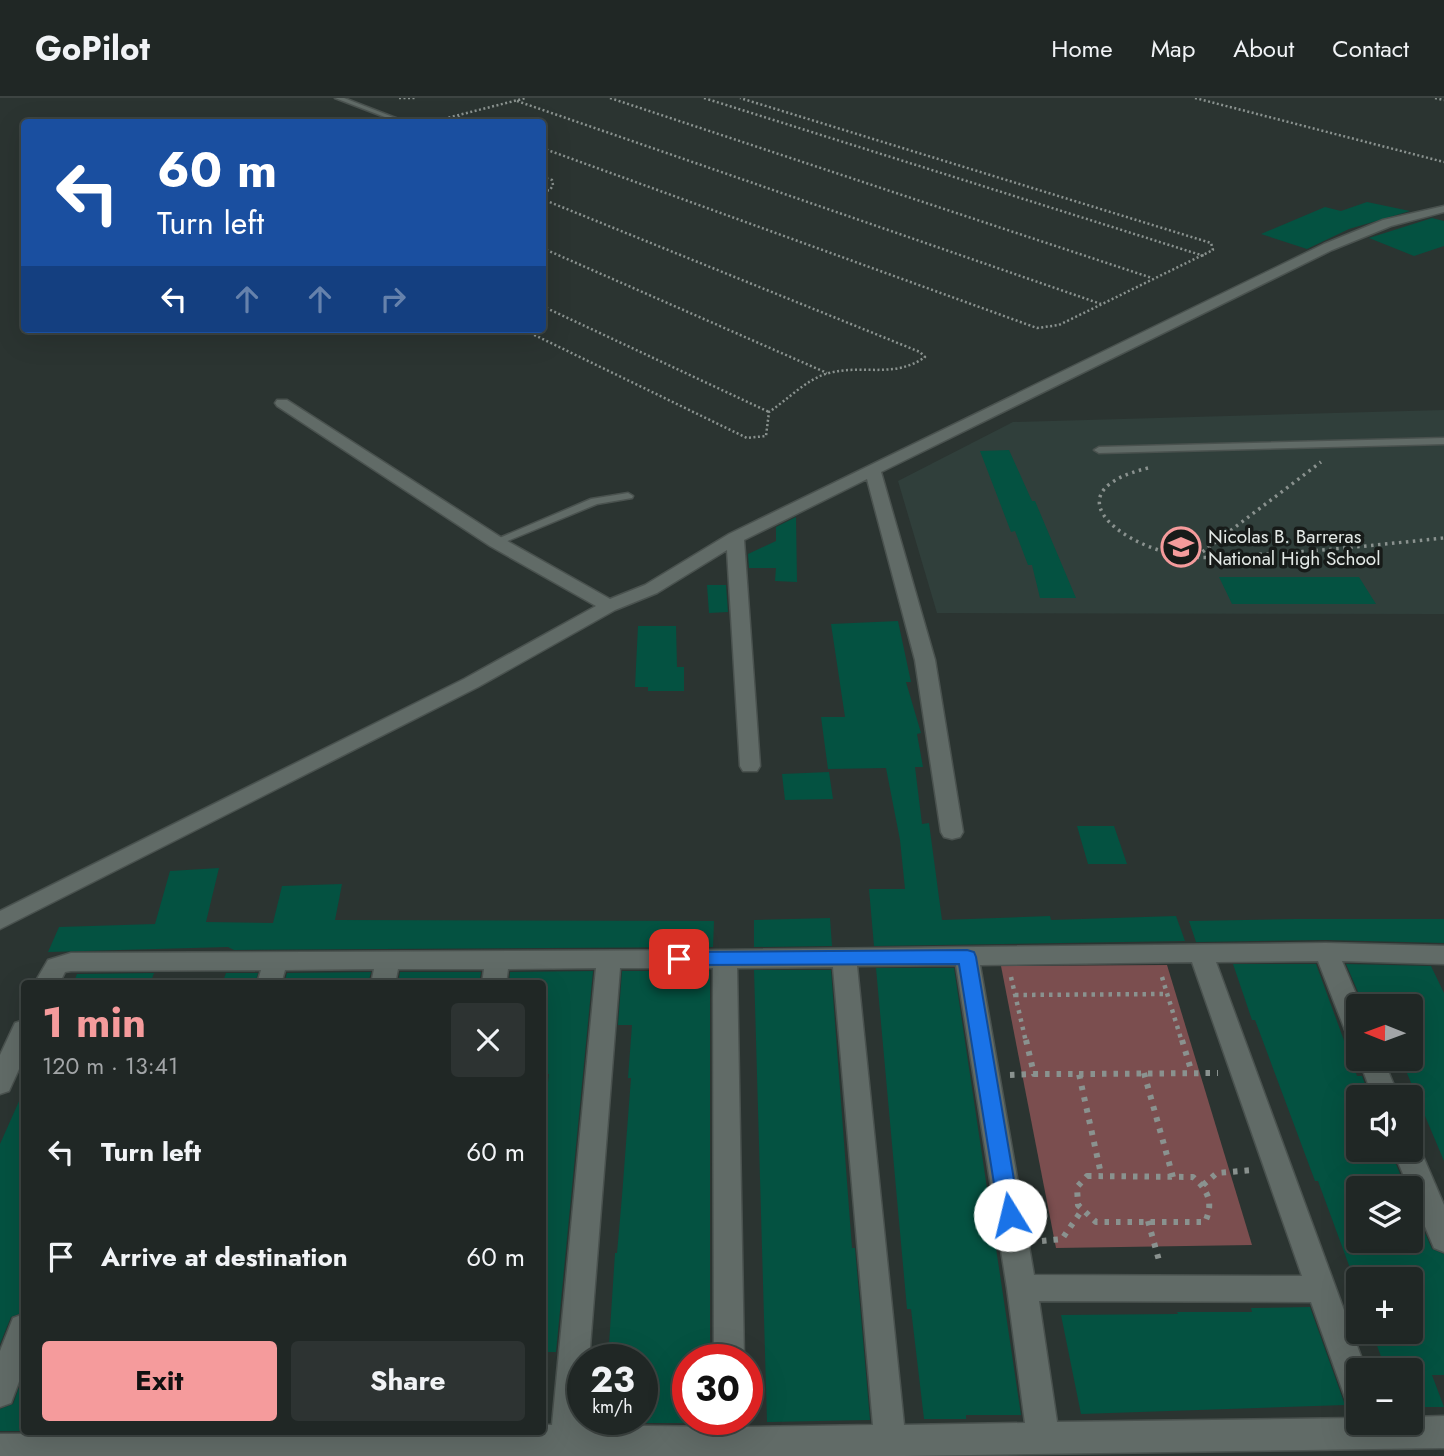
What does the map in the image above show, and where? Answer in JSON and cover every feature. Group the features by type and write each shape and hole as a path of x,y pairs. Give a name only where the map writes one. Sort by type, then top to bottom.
{"street":[{"path":"0,921 471,683 609,606 651,589 736,538 1328,247 1387,222 1444,209"},
{"path":"282,403 496,542 609,606"},
{"path":"873,471 925,660 952,832"},
{"path":"736,538 751,766"},
{"path":"1326,952 1346,1001"},
{"path":"48,980 57,966 71,962 160,973 385,972 497,959 1326,952 1444,956"},
{"path":"1201,954 1346,1358"},
{"path":"844,956 890,1440"},
{"path":"967,957 1022,1288 1043,1439"},
{"path":"567,1440 610,958"},
{"path":"494,980 497,959"},
{"path":"725,959 729,1344"},
{"path":"0,1084 21,1037"},
{"path":"1412,1162 1444,1239"},
{"path":"1022,1288 1322,1289"},
{"path":"0,1392 21,1336"},
{"path":"763,1433 890,1440 1043,1439 1346,1430"},
{"path":"1423,1431 1444,1432"},
{"path":"0,1450 130,1441 277,1438 567,1440 672,1434"}],"lane":[{"path":"338,98 395,119"},
{"path":"1099,450 1444,441"},
{"path":"496,542 595,501 628,496"}],"path":[{"path":"399,98 415,98"},
{"path":"444,119 526,98"},
{"path":"610,98 1153,278"},
{"path":"704,98 1203,256"},
{"path":"546,149 1028,326 1059,325 1213,250 1211,243 740,98"},
{"path":"1195,98 1444,162"},
{"path":"1436,98 1444,100"},
{"path":"517,101 1101,304"},
{"path":"457,116 466,119"},
{"path":"546,178 552,180 553,185 546,190"},
{"path":"546,201 920,352 925,357 909,368 891,371 827,373 546,250"},
{"path":"546,308 769,412"},
{"path":"530,333 747,438 766,436 769,412 827,373"},
{"path":"1196,557 1325,458 1311,459"},
{"path":"1158,466 1133,470 1113,478 1101,490 1098,504 1105,519 1121,533 1144,545 1174,554 1196,557 1346,549 1444,538"},
{"path":"1155,955 1192,1073"},
{"path":"1007,956 1034,1074 1244,1072"},
{"path":"1015,995 1167,993"},
{"path":"1143,1073 1173,1177"},
{"path":"1079,1074 1101,1174"},
{"path":"1203,1185 1217,1173 1279,1168"},
{"path":"1087,1176 1193,1177 1203,1185 1211,1208 1205,1222 1096,1222 1082,1210 1076,1195 1077,1187 1087,1176"},
{"path":"1014,1241 1062,1239 1082,1210"},
{"path":"1149,1221 1166,1287"}],"shaded area":[{"name":"Nicolas B. Barreras National High School","path":"1444,410 1444,614 937,613 898,481 1013,422"},
{"path":"1167,965 1252,1245 1056,1248 1001,966"}],"building":[{"path":"1367,202 1410,211 1349,229 1307,249 1261,234 1325,207 1341,211"},
{"path":"1432,218 1444,221 1444,246 1414,256 1369,238"},
{"path":"1009,450 1032,501 1035,501 1076,598 1040,598 1032,565 1028,565 1015,531 1011,532 980,451"},
{"path":"796,517 797,582 775,581 776,568 749,568 748,554 776,541 776,527"},
{"path":"1219,577 1359,577 1376,604 1232,604"},
{"path":"707,585 726,585 728,612 709,613"},
{"path":"898,621 911,682 906,682 921,733 917,734 923,767 915,767 922,824 929,823 942,920 1050,916 1051,920 1176,916 1185,941 874,946 869,889 905,889 900,840 886,768 828,769 821,717 845,717 831,624"},
{"path":"638,626 676,626 677,667 684,667 684,691 648,691 648,687 635,687"},
{"path":"829,772 833,799 785,800 782,774"},
{"path":"1077,826 1114,826 1127,864 1088,864"},
{"path":"219,868 206,922 273,923 282,886 342,884 335,920 714,921 713,947 234,950 228,947 48,952 59,927 155,924 170,871"},
{"path":"830,918 832,946 754,947 754,920"},
{"path":"1444,919 1444,943 1326,940 1196,942 1189,921"},
{"path":"1233,964 1316,964 1346,1046 1346,1071 1355,1071 1357,1076 1362,1076 1365,1085 1346,1085 1346,1162 1395,1162 1401,1176 1346,1176 1346,1253 1423,1253 1423,1229 1432,1249 1444,1254 1444,1375 1432,1375 1444,1407 1423,1407 1423,1358 1382,1358 1376,1344 1423,1344 1423,1267 1350,1267 1255,1020 1252,1020"},
{"path":"1346,964 1431,966 1444,993 1444,1161 1423,1111 1423,1085 1412,1085 1406,1071 1423,1071 1423,994 1359,994"},
{"path":"876,968 954,968 1021,1415 966,1415 966,1419 924,1419 911,1309 907,1309"},
{"path":"754,970 831,970 852,1248 855,1248 870,1420 767,1422"},
{"path":"593,971 556,1352 546,1352 546,1098 549,1074 546,1074 546,980 509,980 510,972"},
{"path":"622,971 710,971 710,1344 672,1344 672,1423 658,1423 658,1344 609,1344 631,1078 628,1078 632,1025 618,1025"},
{"path":"371,972 369,980 285,980 287,973"},
{"path":"400,972 481,972 480,980 399,980"},
{"path":"154,973 151,980 75,980 77,974"},
{"path":"226,973 258,973 256,980 223,980"},
{"path":"21,1097 21,1313 11,1317 0,1344 0,1144"},
{"path":"1310,1307 1345,1405 1081,1414 1061,1315 1252,1312 1251,1308"},
{"path":"21,1382 21,1431 0,1431 0,1409 13,1404"}],"place":[{"name":"Nicolas B. Barreras National High School","path":"1181,547"}],"route":[{"path":"679,959 967,957 1010,1215"}]}
